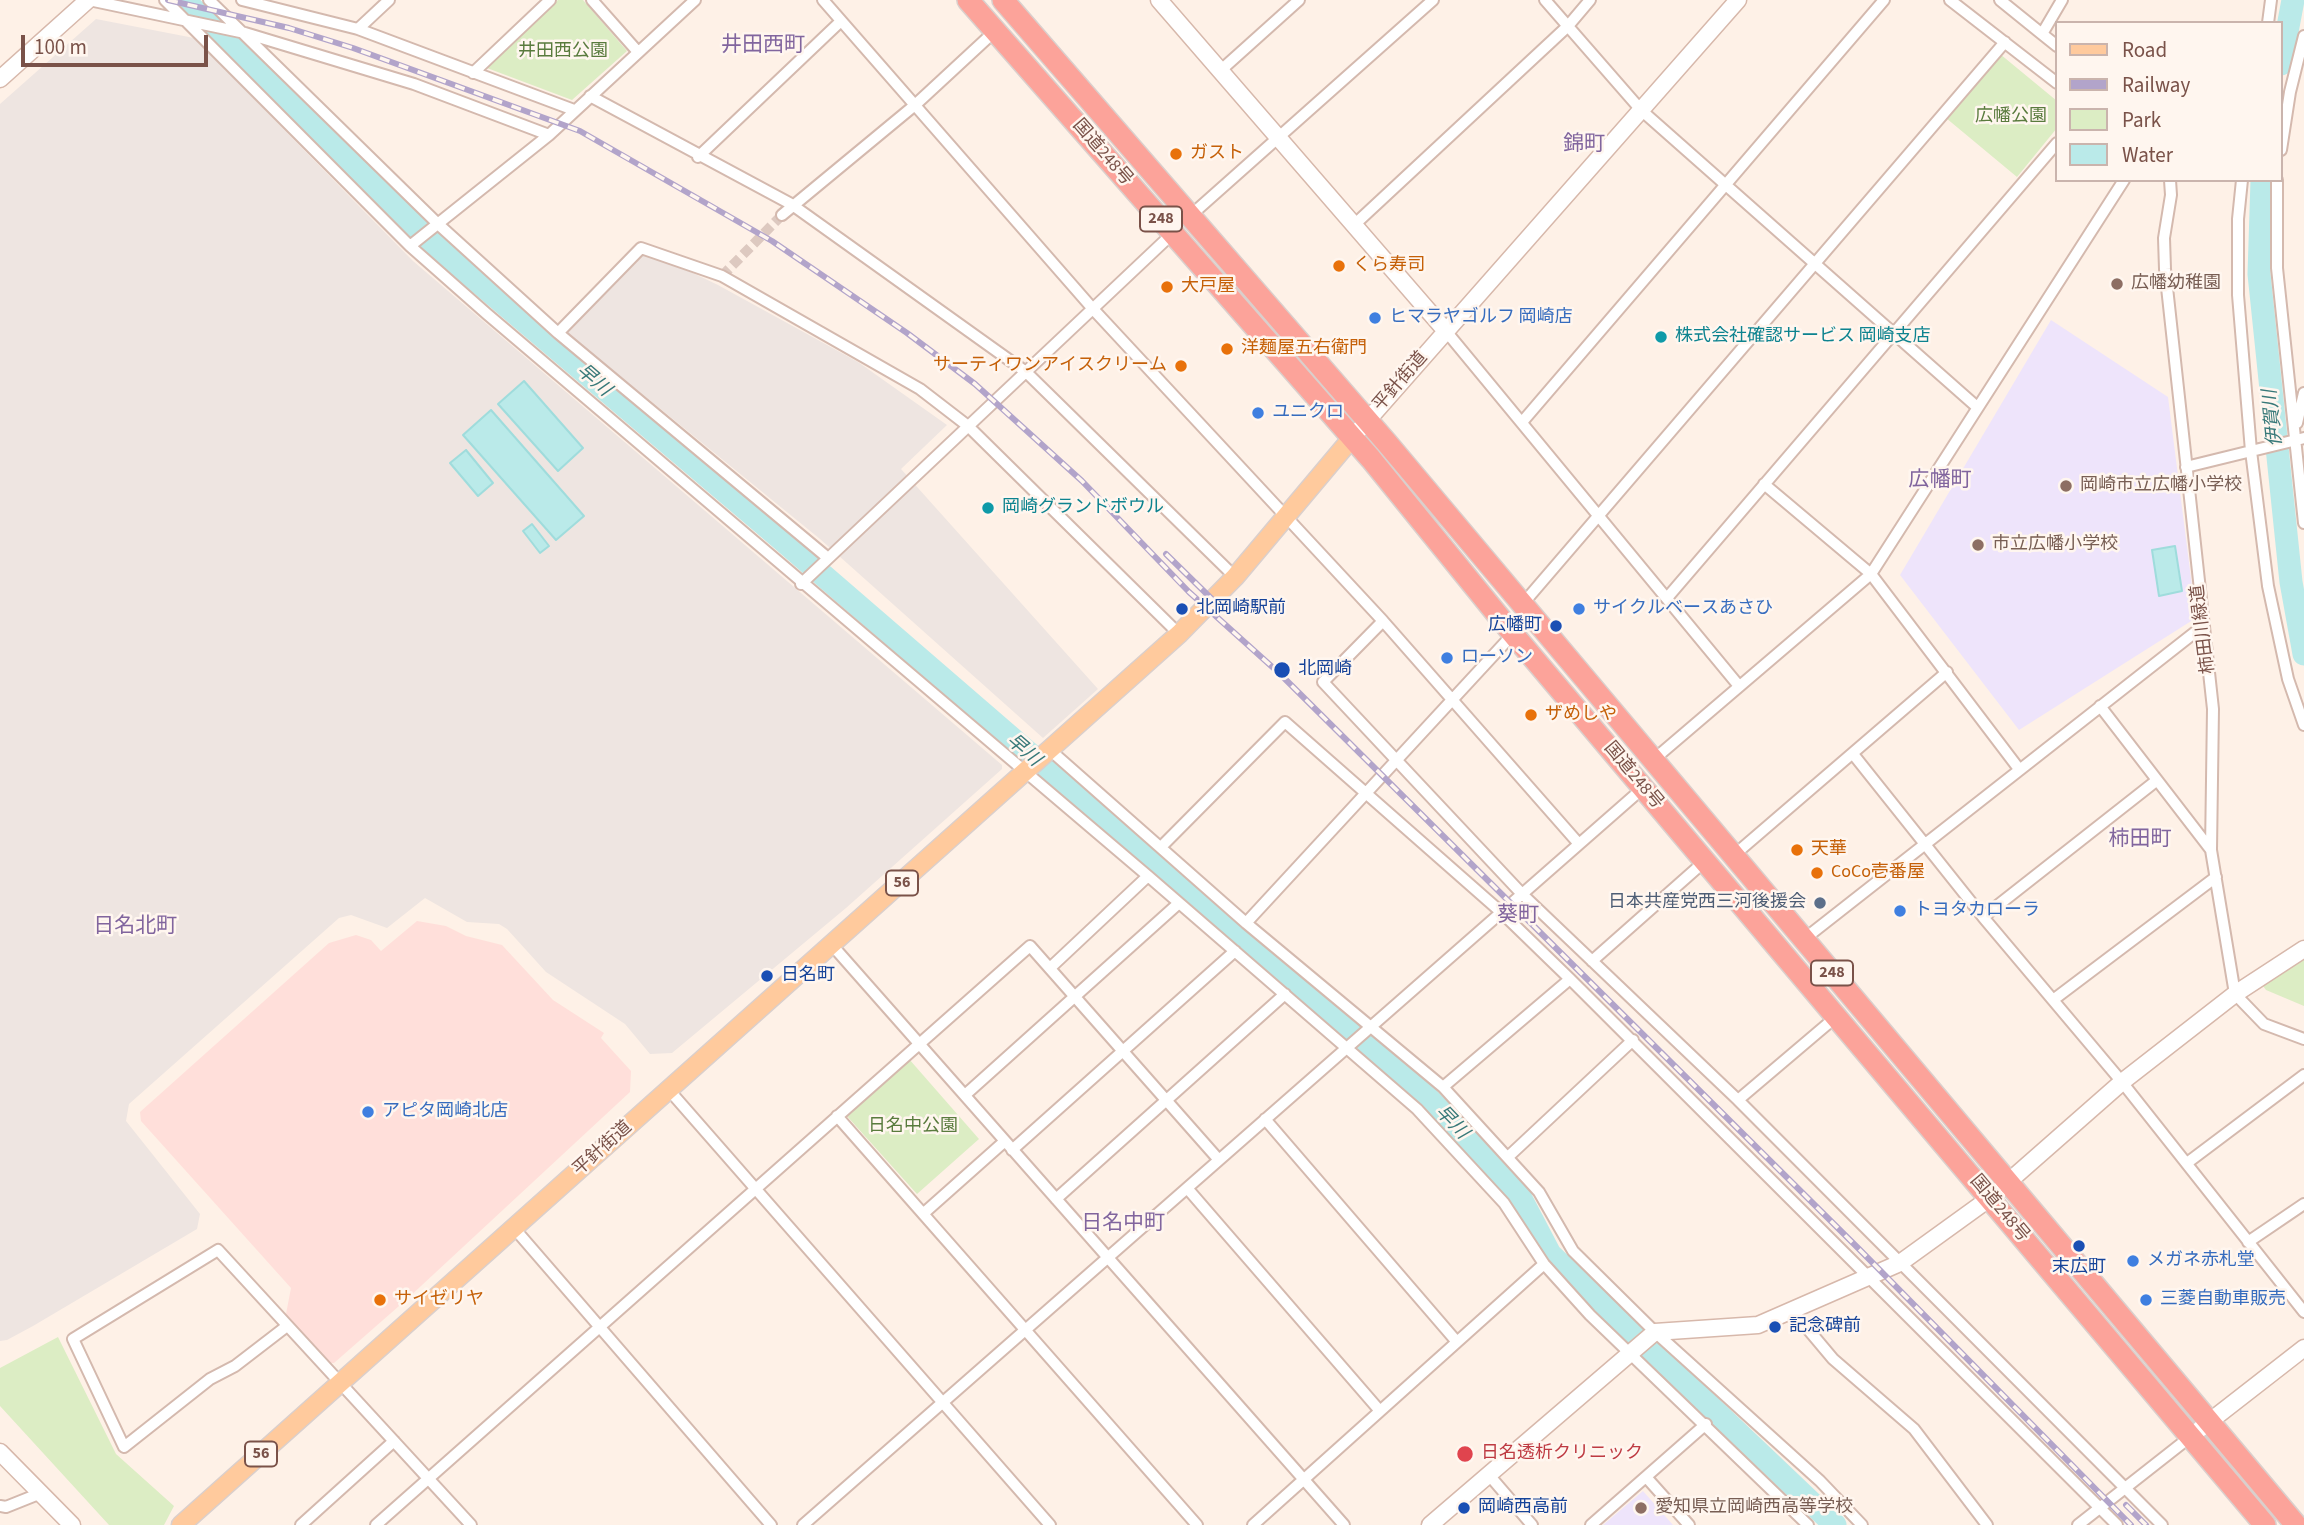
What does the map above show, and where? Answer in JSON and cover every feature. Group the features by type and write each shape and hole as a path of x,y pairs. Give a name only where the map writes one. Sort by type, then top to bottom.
{"highway":[{"name":"国道248号","path":"968,0 1351,439 2266,1525"},
{"name":"国道248号","path":"1012,3 1803,940 2009,1179 2208,1423 2297,1525"}],"main road":[{"name":"平針街道","path":"1050,750 1179,634 1235,577 1351,439"},
{"name":"56","path":"1024,774 1050,750"},
{"name":"平針街道","path":"181,1525 1024,774"}],"street":[{"path":"0,79 88,0 184,18 245,33 414,84 549,135"},
{"path":"165,0 410,246 801,584 1148,876 1417,1109 1504,1203 1544,1264 1590,1315 1808,1525"},
{"path":"209,0 438,224 558,333 828,558"},
{"path":"242,0 358,29 574,110"},
{"path":"358,29 389,0"},
{"path":"473,73 550,0"},
{"path":"592,0 638,52"},
{"path":"410,246 549,135 695,0"},
{"path":"823,0 1093,309 1383,621 1579,844"},
{"path":"1158,0 1523,421 1739,686"},
{"path":"1220,71 1298,0"},
{"path":"1191,216 1433,0"},
{"path":"1545,0 1642,110 1977,407"},
{"path":"1354,225 1568,26 1590,0"},
{"name":"平針街道","path":"1351,439 1738,0"},
{"path":"1523,421 1884,0"},
{"path":"1950,0 2056,82"},
{"path":"2000,0 2056,45"},
{"path":"2042,34 2062,0"},
{"path":"2268,21 2271,0"},
{"path":"698,157 841,21"},
{"path":"782,215 791,204 915,105 995,31"},
{"path":"2283,137 2290,92 2304,36"},
{"path":"1521,606 2005,42"},
{"path":"590,96 698,157 791,204 1026,372 1235,577"},
{"path":"1667,598 2056,145"},
{"path":"1653,761 1871,574 2123,182"},
{"name":"柿田川緑道","path":"2171,182 2164,238 2165,269 2213,709 2211,850 2235,993"},
{"path":"2242,182 2238,295 2250,451 2268,586 2288,679 2304,726"},
{"path":"2277,182 2277,268 2298,437 2304,523"},
{"path":"801,584 1173,233"},
{"path":"558,333 641,248 722,276 920,389 968,426 1179,634"},
{"path":"2298,437 2304,393"},
{"path":"2186,467 2298,437"},
{"path":"1764,484 1871,574 2019,769"},
{"path":"1383,621 1324,682 1398,758 1522,894 1738,1100 2162,1525"},
{"path":"1803,940 2203,626"},
{"path":"1246,923 1513,634"},
{"path":"1733,856 1947,672"},
{"path":"2099,706 2211,850"},
{"path":"1162,846 1285,722 1501,912 1870,1275 2117,1525"},
{"path":"1050,750 1162,846 1246,923 1443,1087 1509,1156 1539,1192 1573,1251 1655,1332 1820,1481 1863,1525"},
{"path":"1853,754 1983,917 2122,1082 2304,1312"},
{"path":"1983,917 2156,781"},
{"path":"803,1525 1643,788"},
{"path":"1592,961 1705,861"},
{"path":"1050,968 1148,876"},
{"path":"2053,1000 2216,877"},
{"path":"964,1095 1179,903"},
{"path":"832,945 1344,1525"},
{"path":"376,1525 1030,946 1219,1160"},
{"path":"1430,1525 1655,1332 1758,1325 1900,1263 1990,1198 2122,1082 2235,993 2304,948"},
{"path":"923,1213 1123,1051 1235,951"},
{"path":"1443,1087 1570,979"},
{"path":"2235,993 2264,1024 2304,1040"},
{"path":"1056,1199 1285,995"},
{"path":"1738,1100 1837,1016"},
{"path":"1509,1156 1633,1040"},
{"path":"2187,1163 2304,1074"},
{"path":"669,1090 1050,1525"},
{"path":"837,1116 1197,1525"},
{"path":"1265,1119 1457,1342"},
{"path":"1186,1188 1380,1411"},
{"path":"2248,1242 2304,1204"},
{"path":"514,1228 771,1525"},
{"path":"287,1326 234,1366 210,1379 124,1447 73,1339 218,1250 471,1525"},
{"path":"1253,1525 1544,1264"},
{"path":"1791,1309 1833,1359 1914,1429 1987,1525"},
{"path":"2078,1525 2304,1348"},
{"path":"1591,1525 1706,1424"},
{"path":"301,1525 394,1441"},
{"path":"0,1452 72,1525"},
{"path":"1489,1475 1532,1525"},
{"path":"1646,1477 1689,1525"},
{"path":"0,1506 6,1507 41,1493"},
{"path":"2297,1525 2304,1520"}],"shaded area":[{"path":"96,19 194,38 413,261 1002,765 1002,769 846,908 672,1053 650,1054 625,1024 546,972 507,929 499,924 467,922 425,898 387,928 351,915 339,918 129,1104 126,1121 200,1214 197,1229 33,1326 0,1341 0,104"},
{"path":"641,254 674,264 718,285 858,362 947,425 901,469 1098,689 1043,738 820,539 566,332"},
{"name":"岡崎市立広幡小学校","path":"2051,320 2168,397 2196,618 2019,730 1900,575"},
{"path":"417,921 446,926 466,936 502,945 553,1000 604,1033 601,1038 631,1071 630,1092 407,1299 334,1363 328,1363 286,1314 291,1288 141,1121 140,1112 329,943 356,935 371,940 381,951"},
{"name":"愛知県立岡崎西高等学校","path":"1643,1491 1673,1525 1603,1525"}],"green space":[{"name":"井田西公園","path":"558,0 583,0 627,51 572,100 487,68"},
{"name":"広幡公園","path":"2000,54 2056,100 2056,129 2017,177 1946,118"},
{"path":"2304,958 2304,1006 2266,990 2263,986"},
{"name":"日名中公園","path":"909,1059 979,1139 917,1194 846,1115"},
{"path":"58,1337 116,1454 174,1506 164,1525 109,1525 0,1406 0,1368"}],"water":[{"path":"524,381 583,448 558,471 498,404"},
{"path":"491,410 584,516 556,540 463,435"},
{"path":"466,450 493,483 478,496 450,463"},
{"path":"532,524 549,546 540,553 523,531"},
{"path":"2175,546 2182,591 2159,596 2152,550"}],"waterway":[{"name":"早川","path":"184,0 430,241 780,538 1427,1097 1517,1191 1550,1254 1835,1525"},
{"name":"伊賀川","path":"2283,53 2293,0"},
{"name":"伊賀川","path":"2262,182 2259,274 2291,582 2304,654"}],"tunnel":[{"path":"722,276 782,215"}],"railway":[{"path":"168,0 289,28 353,48 580,131 772,241 907,333 975,384 1082,481 1189,592 1279,673 1859,1249 2131,1525"},
{"path":"1166,554 1219,606"},
{"path":"2126,1505 2146,1525"}],"place":[{"name":"ガスト","path":"1176,154"},
{"name":"くら寿司","path":"1339,266"},
{"name":"広幡幼稚園","path":"2117,284"},
{"name":"大戸屋","path":"1167,287"},
{"name":"ヒマラヤゴルフ 岡崎店","path":"1375,318"},
{"name":"株式会社確認サービス 岡崎支店","path":"1661,337"},
{"name":"洋麺屋五右衛門","path":"1227,349"},
{"name":"サーティワンアイスクリーム","path":"1181,366"},
{"name":"ユニクロ","path":"1258,413"},
{"name":"岡崎市立広幡小学校","path":"2066,486"},
{"name":"岡崎グランドボウル","path":"988,508"},
{"name":"市立広幡小学校","path":"1978,545"},
{"name":"北岡崎駅前","path":"1182,609"},
{"name":"サイクルベースあさひ","path":"1579,609"},
{"name":"広幡町","path":"1556,626"},
{"name":"ローソン","path":"1447,658"},
{"name":"北岡崎","path":"1282,670"},
{"name":"ザめしや","path":"1531,715"},
{"name":"天華","path":"1797,850"},
{"name":"CoCo壱番屋","path":"1817,873"},
{"name":"日本共産党西三河後援会","path":"1820,903"},
{"name":"トヨタカローラ","path":"1900,911"},
{"name":"日名町","path":"767,976"},
{"name":"アピタ岡崎北店","path":"368,1112"},
{"name":"末広町","path":"2079,1246"},
{"name":"メガネ赤札堂","path":"2133,1261"},
{"name":"サイゼリヤ","path":"380,1300"},
{"name":"三菱自動車販売","path":"2146,1300"},
{"name":"記念碑前","path":"1775,1327"},
{"name":"日名透析クリニック","path":"1465,1454"},
{"name":"岡崎西高前","path":"1464,1508"},
{"name":"愛知県立岡崎西高等学校","path":"1641,1508"}],"district":[{"name":"井田西町","path":"763,46"},
{"name":"錦町","path":"1584,145"},
{"name":"広幡町","path":"1940,481"},
{"name":"柿田町","path":"2140,840"},
{"name":"葵町","path":"1518,916"},
{"name":"日名北町","path":"135,927"},
{"name":"日名中町","path":"1123,1224"}]}
